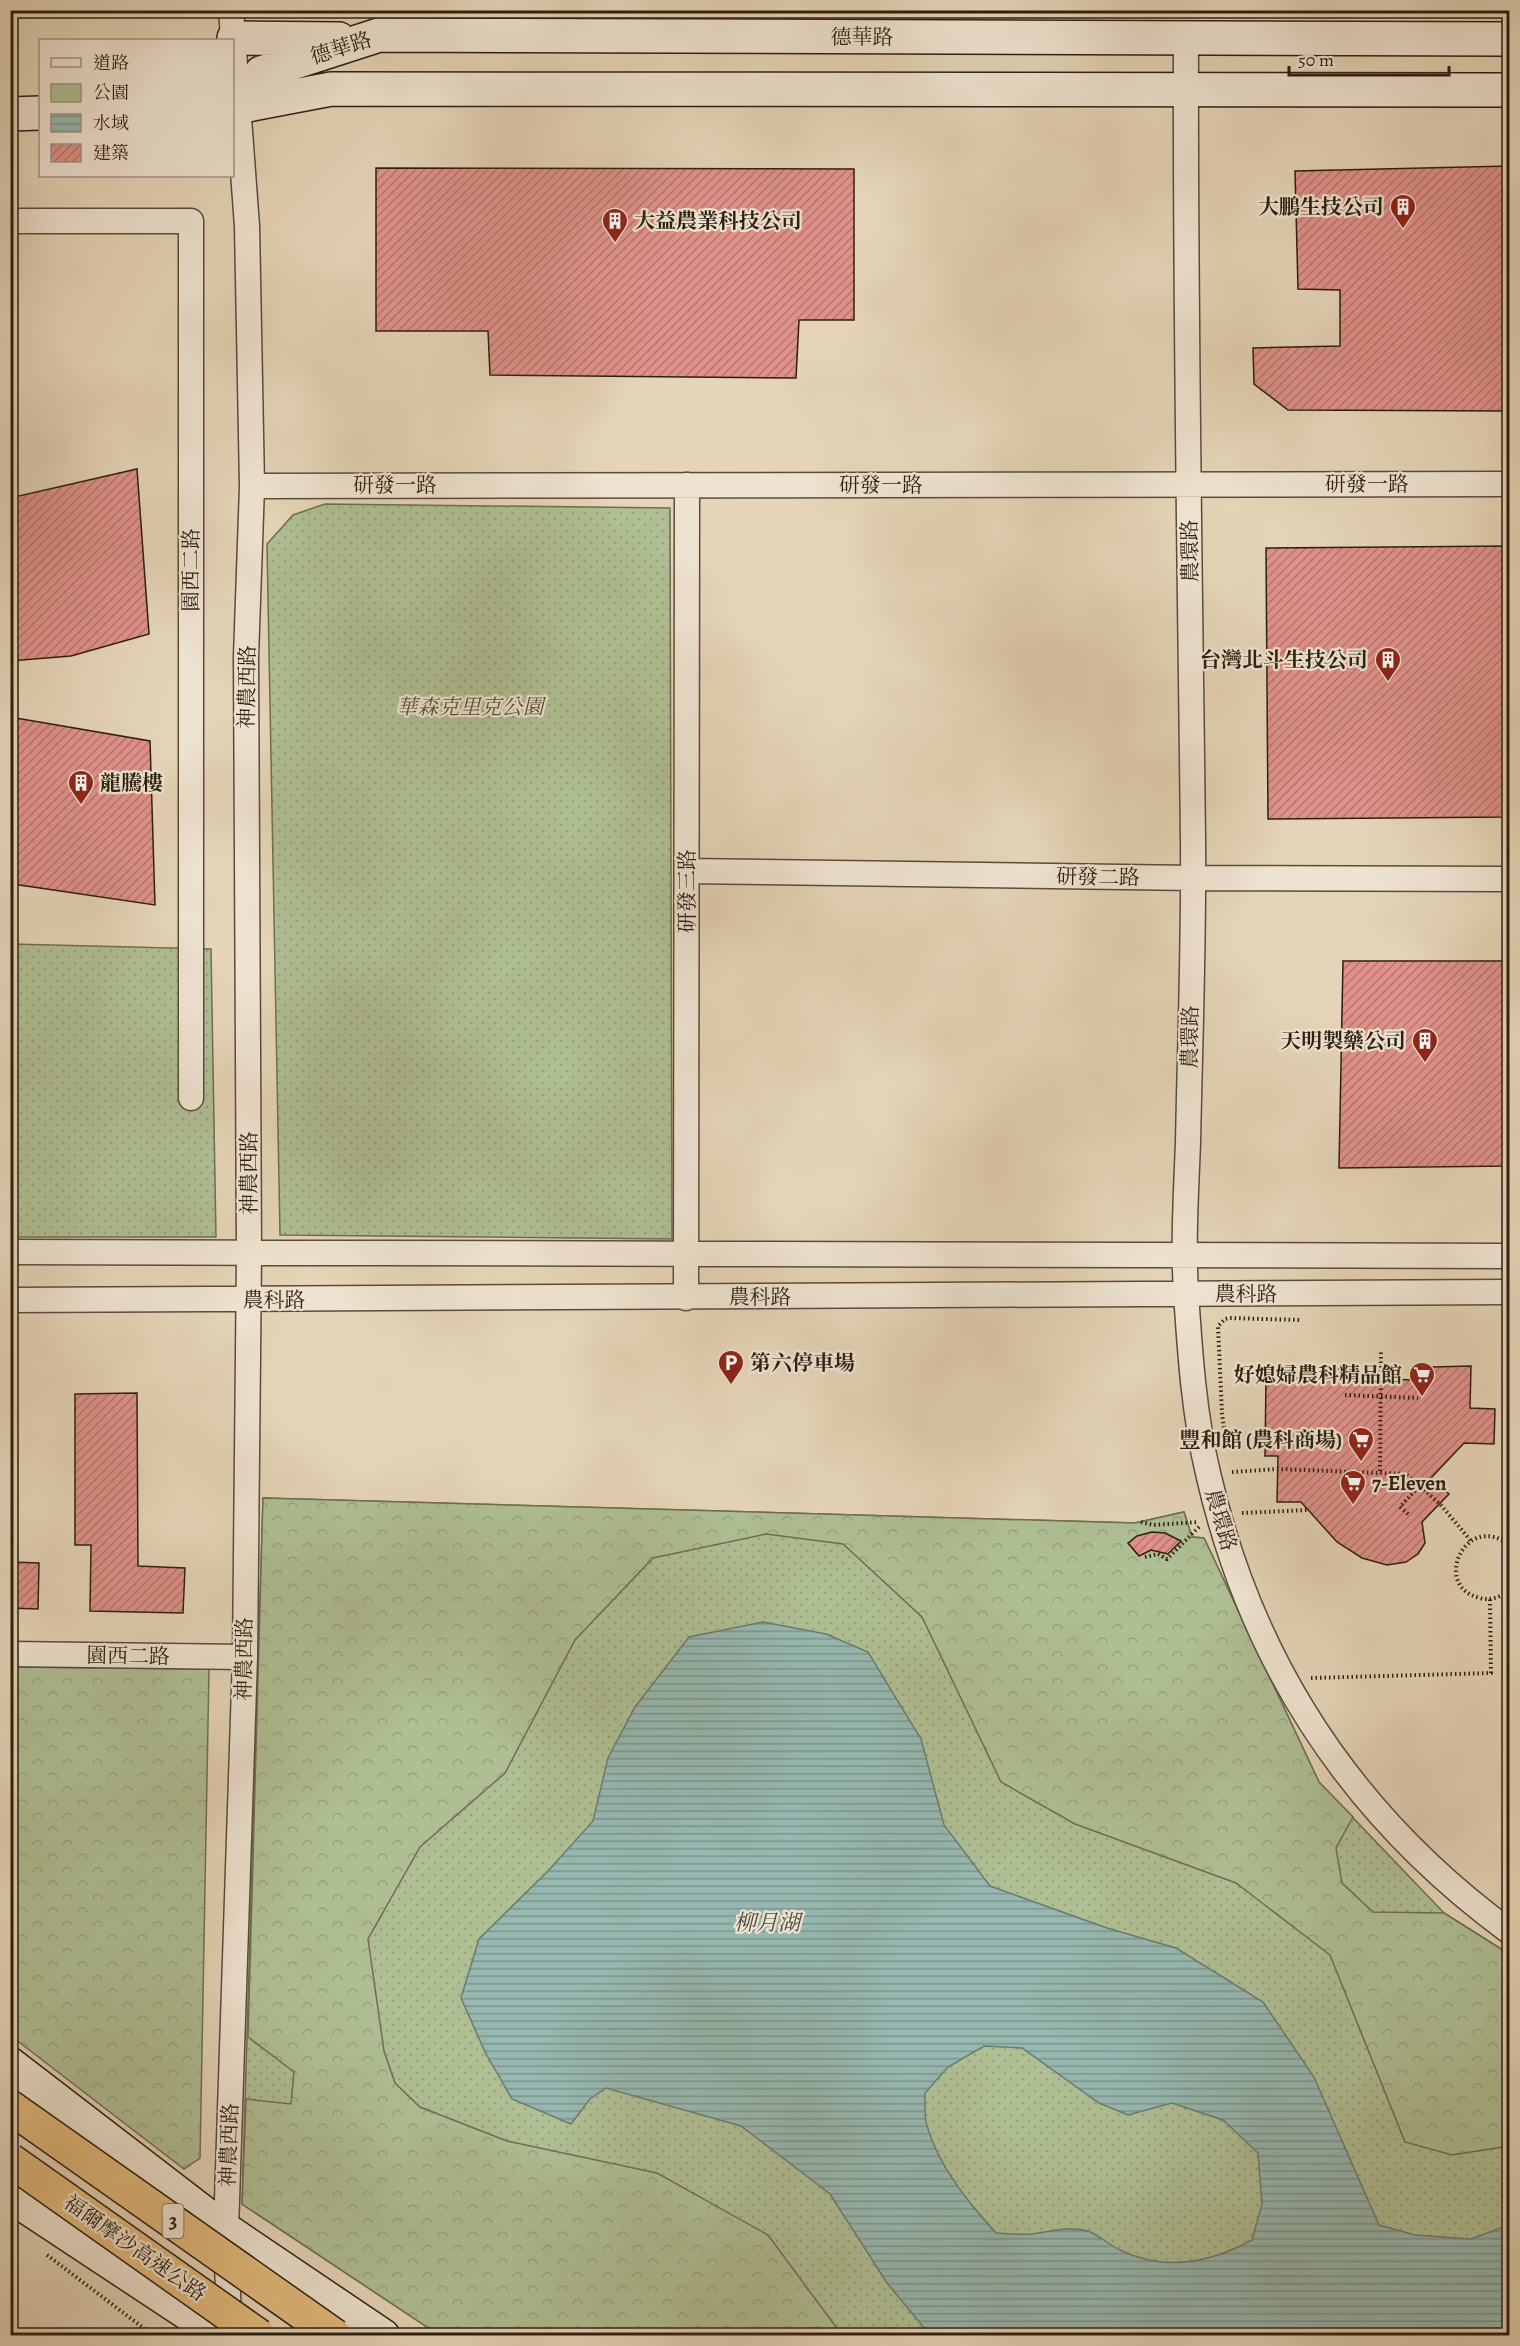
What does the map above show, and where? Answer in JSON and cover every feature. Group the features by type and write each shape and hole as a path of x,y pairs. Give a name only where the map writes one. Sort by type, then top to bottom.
{"highway":[{"name":"福爾摩沙高速公路","path":"10,2107 335,2336"},
{"name":"福爾摩沙高速公路","path":"10,2160 259,2336"}],"street":[{"path":"232,24 368,39"},
{"name":"神農西路","path":"232,24 233,39"},
{"name":"德華路","path":"235,108 261,73 379,35 1509,39"},
{"name":"農環路","path":"1186,38 1193,878 1185,1255 1193,1374 1207,1470 1243,1589 1269,1650 1300,1708 1336,1762 1390,1825 1460,1896 1509,1932"},
{"name":"神農西路","path":"229,2336 226,2230 245,1657 249,1253 246,799 252,486 247,225 234,80"},
{"path":"235,108 331,89 1509,90"},
{"path":"10,114 39,114"},
{"name":"園西二路","path":"10,220 191,221 191,1098"},
{"name":"研發一路","path":"252,486 1509,484"},
{"name":"研發三路","path":"686,1298 687,485"},
{"name":"研發二路","path":"687,871 1193,878 1509,879"},
{"name":"農科路","path":"10,1252 1509,1256"},
{"name":"農科路","path":"10,1300 247,1301 1509,1292"},
{"name":"園西二路","path":"10,1654 245,1657"},
{"path":"10,2064 226,2230 383,2336"},
{"path":"10,2196 222,2336"}],"path":[{"path":"1228,1449 1222,1414 1218,1326 1225,1319 1230,1318 1299,1320"},
{"path":"1380,1471 1381,1351"},
{"path":"1345,1395 1418,1398"},
{"path":"1230,1461 1234,1482"},
{"path":"1232,1472 1278,1469 1380,1471 1406,1474 1420,1485 1471,1541"},
{"path":"1408,1514 1400,1508 1420,1485"},
{"path":"1239,1503 1245,1522"},
{"path":"1242,1513 1307,1510"},
{"path":"1145,1557 1158,1554 1167,1559 1201,1527 1199,1522"},
{"path":"1509,1546 1494,1537 1483,1536 1471,1541 1459,1554 1456,1574 1467,1592 1475,1597 1490,1599 1509,1590"},
{"path":"1304,1668 1309,1678 1491,1673 1490,1599"},
{"path":"37,2248 154,2336"}],"green space":[{"name":"華森克里克公園","path":"325,504 670,508 672,1239 280,1235 267,544 293,515"},
{"path":"11,944 211,949 216,1237 11,1237"},
{"path":"263,1498 1135,1523 1184,1512 1192,1537 1204,1538 1319,1782 1444,1913 1509,1954 1509,2335 439,2335 242,2204"},
{"path":"263,1498 1135,1523 1184,1512 1192,1537 1204,1538 1319,1782 1353,1817 1336,1848 1342,1883 1373,1912 1444,1913 1509,1954 1509,2146 1452,2155 1405,2142 1330,1955 1236,1883 1075,1824 1001,1782 922,1617 843,1544 766,1534 653,1558 575,1640 505,1773 420,1847 368,1939 384,2051 395,2083 420,2107 507,2141 657,2173 768,2235 842,2335 439,2335 242,2204 246,2099 291,2104 294,2072 248,2037"},
{"path":"11,1667 209,1669 200,2158 184,2169 11,2036"}],"water":[{"name":"柳月湖","path":"763,1622 826,1634 868,1652 921,1739 944,1825 990,1886 1107,1928 1176,1948 1263,2002 1314,2077 1379,2225 1415,2235 1471,2239 1509,2225 1509,2335 930,2335 887,2283 830,2194 741,2126 606,2088 590,2099 571,2124 512,2099 485,2052 461,1998 479,1939 549,1870 593,1821 608,1758 635,1707 689,1637","holes":["984,2046 1022,2048 1099,2103 1128,2115 1172,2103 1223,2120 1258,2153 1262,2204 1252,2240 1204,2259 1170,2263 1137,2257 1116,2248 1088,2231 1074,2229 1028,2234 996,2233 965,2196 939,2156 926,2122 925,2093 948,2067"]}],"building":[{"name":"大鵬生技公司","path":"1509,166 1509,411 1288,410 1254,384 1253,348 1340,346 1340,290 1298,289 1295,171"},
{"name":"大益農業科技公司","path":"376,168 854,169 854,320 799,320 796,378 490,375 488,331 376,331"},
{"path":"137,469 149,634 71,656 10,661 10,498"},
{"name":"台灣北斗生技公司","path":"1509,546 1509,817 1268,819 1266,548"},
{"name":"龍騰樓","path":"10,717 150,741 155,905 13,884"},
{"name":"天明製藥公司","path":"1343,961 1509,961 1509,1166 1339,1168"},
{"name":"豐和館 (農科商場)","path":"1333,1366 1354,1378 1415,1380 1432,1367 1471,1366 1470,1408 1495,1409 1494,1444 1464,1443 1431,1478 1449,1494 1422,1522 1425,1543 1418,1554 1406,1562 1387,1565 1362,1558 1337,1542 1301,1502 1277,1502 1278,1456 1265,1456 1266,1378 1321,1378"},
{"path":"137,1393 138,1566 185,1568 183,1613 90,1611 91,1545 75,1545 75,1394"},
{"path":"1152,1532 1165,1533 1181,1541 1168,1554 1151,1550 1139,1556 1128,1543 1137,1536"},
{"path":"10,1562 39,1563 38,1609 10,1608"}],"place":[{"name":"大鵬生技公司","path":"1403,230"},
{"name":"大益農業科技公司","path":"615,244"},
{"name":"台灣北斗生技公司","path":"1388,683"},
{"name":"龍騰樓","path":"81,806"},
{"name":"天明製藥公司","path":"1425,1064"},
{"name":"第六停車場","path":"731,1386"},
{"name":"好媳婦農科精品館","path":"1422,1398"},
{"name":"豐和館 (農科商場)","path":"1361,1463"},
{"name":"7-Eleven","path":"1353,1506"}]}
